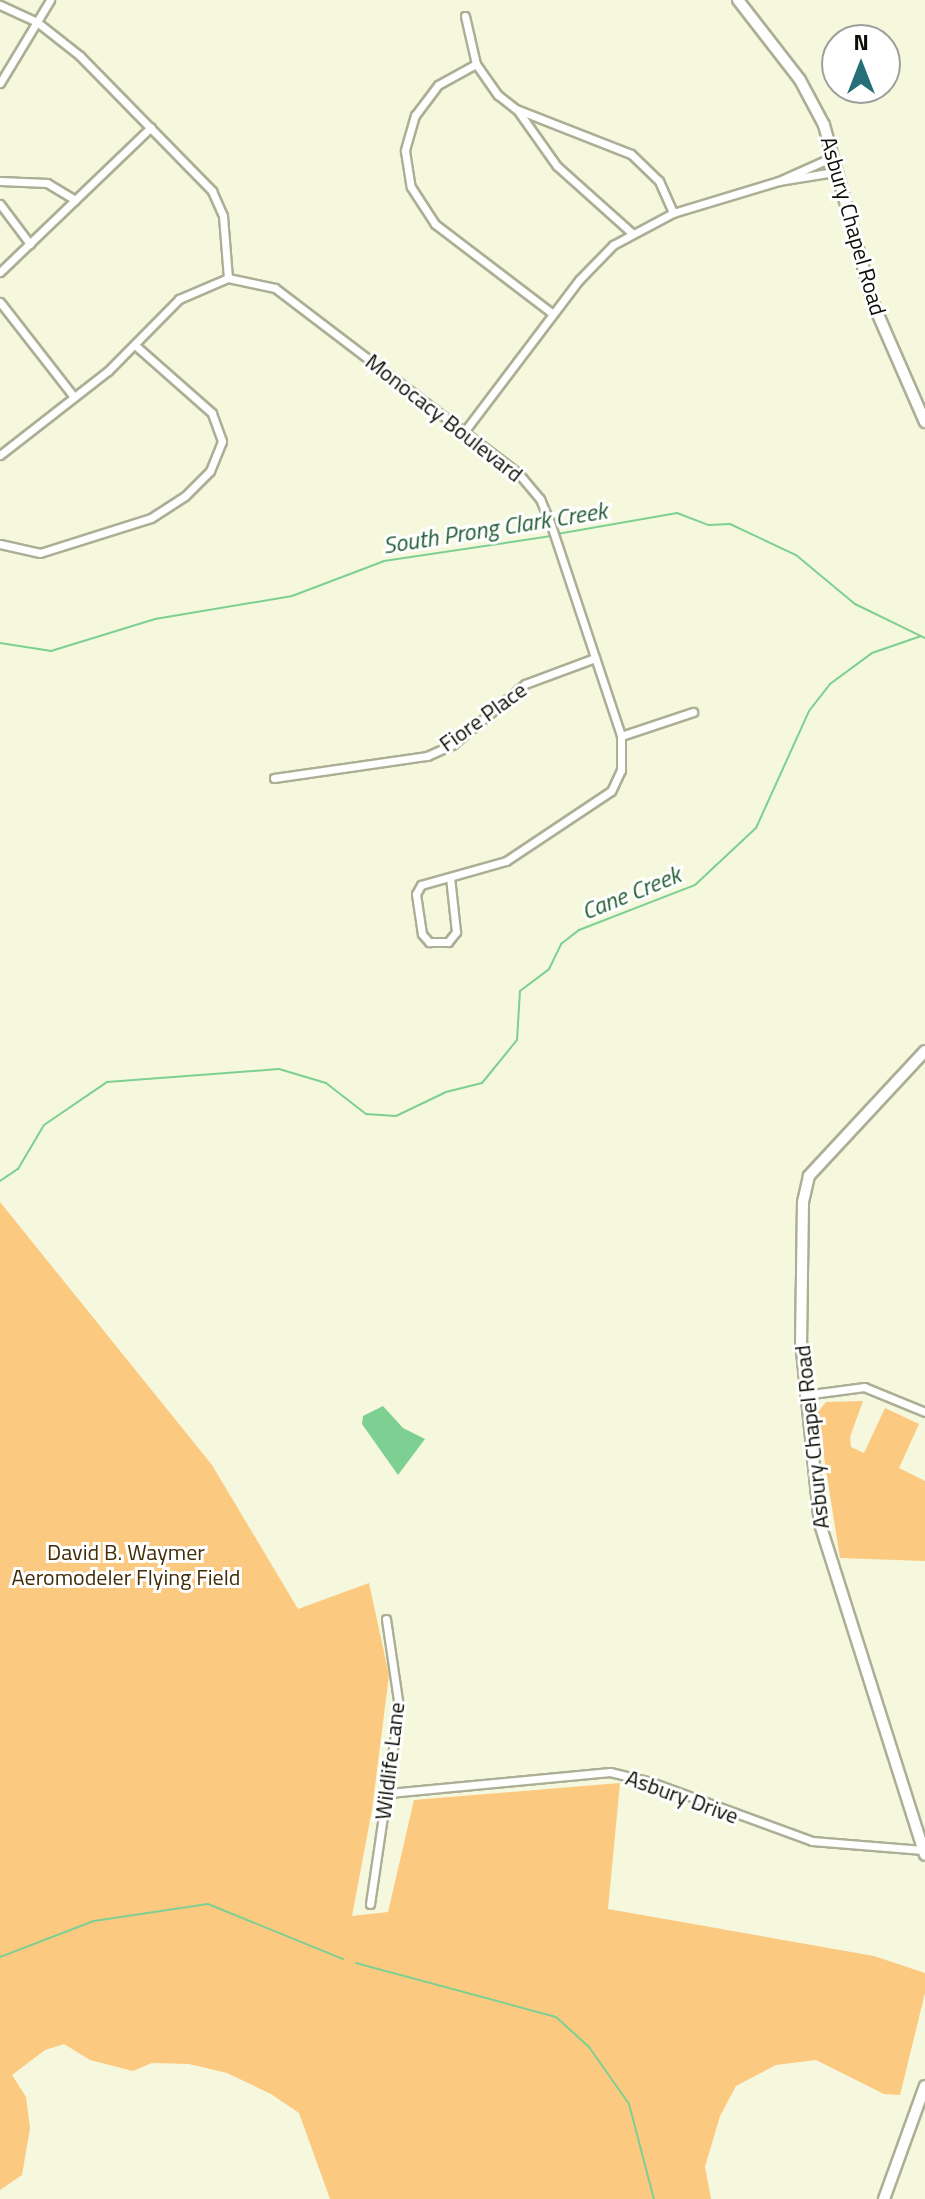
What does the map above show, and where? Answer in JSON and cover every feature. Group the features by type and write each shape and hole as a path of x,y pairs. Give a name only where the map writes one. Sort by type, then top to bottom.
{"main road":[{"name":"Asbury Chapel Road","path":"738,0 800,80 836,164 873,303 925,422"},
{"name":"Asbury Chapel Road","path":"924,1852 826,1549 804,1395 801,1260 809,1176 925,1051"},
{"path":"884,2199 925,2086"}],"street":[{"path":"0,83 50,0"},
{"path":"0,5 37,22 112,85 212,191 223,216 228,278 179,299 135,345 0,455"},
{"path":"465,16 476,64 491,88 516,109 557,166 632,233"},
{"path":"476,64 438,85 415,115 405,151 411,187 435,224 553,314"},
{"path":"516,109 631,154 659,181 673,213"},
{"path":"0,272 151,127"},
{"path":"464,432 596,260 632,233 673,213 779,181 828,173 836,164"},
{"path":"0,181 47,183 75,200"},
{"path":"0,204 30,244"},
{"name":"Monocacy Boulevard","path":"228,278 275,288 527,481 550,522 621,736 621,770 611,791 506,861 421,885 416,894 422,934 429,942 448,942 456,932 450,877"},
{"path":"0,302 74,397"},
{"path":"0,544 40,553 151,518 185,496 210,471 222,441 212,413 135,345"},
{"name":"Fiore Place","path":"274,778 435,752 452,745 525,684 595,658"},
{"path":"621,736 693,712"},
{"path":"804,1395 864,1387 925,1412"},
{"name":"Wildlife Lane","path":"370,1904 389,1793 399,1707 386,1619"},
{"name":"Asbury Drive","path":"389,1793 610,1772 651,1782 812,1841 924,1852"}],"green space":[{"name":"David B. Waymer Aeromodeler Flying Field","path":"0,1202 212,1465 298,1609 369,1583 389,1675 372,1810 352,1916 388,1912 414,1800 620,1783 608,1909 874,1956 925,1973 925,1993 900,2095 884,2094 816,2060 776,2065 736,2086 720,2116 705,2167 711,2199 330,2199 299,2113 271,2094 227,2073 189,2064 152,2063 133,2071 90,2060 64,2044 45,2050 12,2075 26,2097 30,2128 22,2175 0,2190"},
{"path":"863,1401 850,1437 851,1447 864,1453 885,1408 919,1424 899,1468 925,1481 925,1561 840,1558 817,1413 826,1402"}],"shaded area":[{"path":"383,1406 403,1428 425,1439 398,1475 362,1424 363,1416"}],"waterway":[{"name":"South Prong Clark Creek","path":"557,534 677,513 709,525 730,524 796,555 855,604 925,638"},
{"name":"South Prong Clark Creek","path":"0,643 51,651 155,619 292,596 384,561 551,536"},
{"name":"Cane Creek","path":"0,1181 18,1169 44,1125 107,1082 279,1069 326,1083 366,1114 396,1116 446,1092 482,1083 517,1040 520,991 549,969 561,944 579,930 695,885 756,828 809,711 830,684 872,653 921,636"},
{"path":"0,1957 94,1921 208,1904 343,1959"},
{"path":"356,1963 556,2017 589,2047 629,2104 654,2199"}]}
